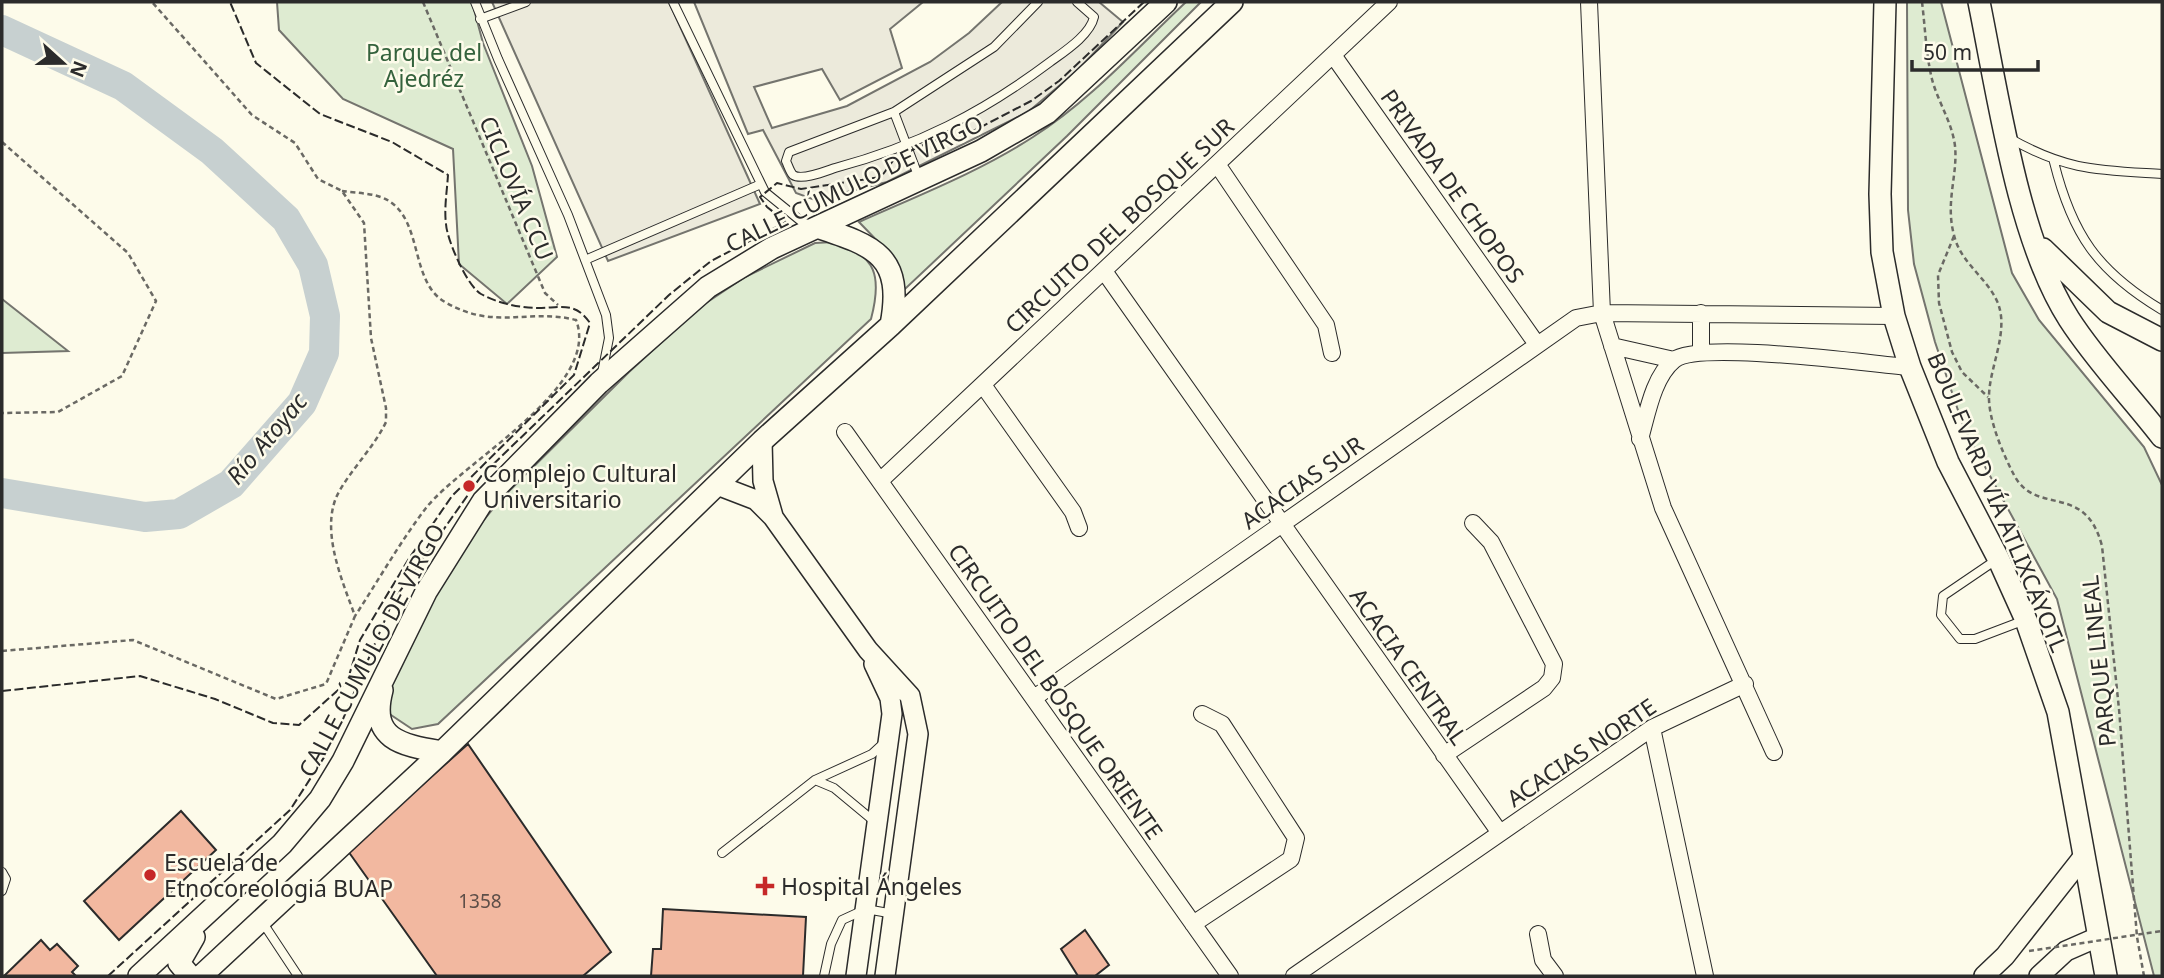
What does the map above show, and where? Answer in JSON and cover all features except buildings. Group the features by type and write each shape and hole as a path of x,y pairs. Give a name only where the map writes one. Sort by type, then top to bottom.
{"main road":[{"name":"CALLE CÚMULO DE VIRGO","path":"139,976 282,844 320,799 343,761 388,664 426,592 483,500 599,383 708,287 772,248 920,181 1047,113 1166,2"},
{"path":"1168,64 1213,14 1215,2"},
{"path":"201,976 442,752 762,441 891,324 1232,2"},
{"name":"BOULEVARD VÍA ATLIXCÁYOTL","path":"1885,2 1880,194 1882,252 1894,316 1910,367 1948,462 1998,558 2026,620 2058,712 2106,976"},
{"path":"1979,2 2007,136 2035,241 2069,319 2162,436"},
{"path":"817,227 857,240 878,253 888,267 897,294 891,324"},
{"path":"2035,241 2108,312 2162,340"},
{"path":"388,664 379,702 379,721 387,734 401,743 442,752"},
{"path":"190,976 179,963 181,957 218,904"}],"street":[{"name":"CIRCUITO DEL BOSQUE SUR","path":"880,481 1390,2"},
{"path":"1589,2 1602,313 1663,508 1774,752"},
{"name":"PRIVADA DE CHOPOS","path":"1333,55 1536,343"},
{"path":"1217,164 1326,325 1332,353"},
{"name":"ACACIA CENTRAL","path":"1104,271 1500,833"},
{"name":"ACACIAS SUR","path":"1034,698 1536,343 1576,318 1602,313 1894,316"},
{"path":"1701,313 1701,352"},
{"path":"1612,346 1674,360 1701,352 1910,367"},
{"path":"1640,439 1651,400 1674,360"},
{"path":"983,385 1073,512 1079,528"},
{"name":"CIRCUITO DEL BOSQUE ORIENTE","path":"845,432 1230,976"},
{"path":"762,441 763,481 773,517"},
{"path":"717,485 755,500 773,517 867,650 904,689 914,707 918,734 885,976"},
{"path":"1444,755 1544,688 1552,678 1554,664 1491,542 1473,523"},
{"path":"856,976 889,737 891,705 867,650"},
{"name":"ACACIAS NORTE","path":"1294,976 1652,728 1745,684"},
{"path":"1193,924 1290,859 1296,838 1222,724 1202,714"},
{"path":"1652,728 1704,976"},
{"path":"1983,976 2005,956 2083,857"},
{"path":"1538,934 1543,960 1555,976"},
{"path":"2039,976 2066,951 2098,937"}],"lane":[{"path":"475,2 606,315 609,338 599,383"},
{"path":"480,19 526,2"},
{"path":"673,2 765,192 802,222 817,227"},
{"path":"1038,2 994,47 894,113 798,146 789,152 786,161 791,173 798,176 865,160 906,146 972,116 1005,96 1062,53 1092,25 1094,17 1077,2"},
{"path":"894,113 920,181"},
{"path":"2007,136 2054,162 2097,171 2162,174"},
{"path":"2054,162 2064,200 2078,233 2102,264 2132,292 2162,310"},
{"path":"585,260 761,184"},
{"path":"1998,558 1943,596 1941,615 1960,639 1975,639 2026,620"},
{"path":"722,853 815,780 872,754 889,737"},
{"path":"815,780 834,788 877,825"},
{"path":"2,872 6,879 2,891"},
{"path":"824,976 831,944 842,920 866,909 894,914"},
{"path":"261,920 298,976"}],"path":[{"path":"2,651 133,640 276,699 326,684 355,616 427,506 539,407 573,369 581,333 576,320 564,317 496,319 471,315 442,301 418,260 399,208 387,199 342,191 318,179 295,144 252,115 152,2"},
{"name":"CICLOVÍA CCU","path":"423,2 545,293 558,304"},
{"name":"PARQUE LINEAL","path":"1922,2 1931,76 1955,146 1949,199 1954,236 1963,257 1997,301 2001,327 1989,398 1993,417 2015,477 2029,493 2073,505 2089,515 2097,527 2102,546 2119,709 2137,937 2144,976"},
{"path":"2,142 128,253 156,301 122,376 58,412 2,413"},
{"path":"342,191 363,223 371,338 386,408 386,422 379,436 339,492 331,517 334,545 355,616"},
{"path":"1954,236 1938,275 1939,303 1952,352 1962,372 1989,398"},
{"path":"2029,951 2137,937 2162,931"}],"green space":[{"name":"Parque del Ajedréz","path":"277,2 472,2 483,43 532,166 557,257 507,304 459,264 453,149 343,99 279,30"},
{"path":"1186,2 1201,2 1067,136 905,289 901,288 889,253 859,222 970,172 1012,150 1054,123 1094,91"},
{"path":"1907,2 1941,2 2012,273 2039,320 2144,447 2162,485 2162,976 2154,976 2057,599 1964,428 1935,342 1914,264 1908,210"},
{"path":"834,242 859,254 868,261 873,270 876,291 871,319 438,724 412,729 388,713 388,689 430,605 473,533 501,499 629,372 700,307 745,277 815,243"},
{"path":"2,299 68,351 2,353"}],"shaded area":[{"path":"492,2 669,2 760,204 608,261"},
{"path":"694,2 923,2 890,29 902,68 840,100 822,69 754,87 772,128 847,106 930,62 969,33 1002,2 1099,2 1123,22 1078,70 1028,112 887,182 815,200 796,193 763,130 748,134"}],"waterway":[{"name":"Río Atoyac","path":"2,30 123,86 212,151 286,219 313,265 325,316 324,353 302,403 231,484 179,514 145,517 2,493"}],"fence":[{"path":"2,691 140,676 215,699 273,723 299,725 347,682 360,640 408,560 452,496 574,375 590,323 584,316 567,307 531,308 481,294 470,282 459,262 447,231 445,212 448,175 392,142 320,114 256,63 230,2"},
{"path":"108,976 290,810 332,745 393,601 482,475 669,295 711,261 786,222 767,207 760,197 777,183 801,189 881,177 895,158 934,140 950,143 1031,101 1059,81 1144,2"}],"place":[{"name":"Complejo Cultural Universitario","path":"469,486"},
{"name":"Escuela de Etnocoreologia BUAP","path":"150,875"},
{"name":"Hospital Ángeles","path":"765,886"}]}
